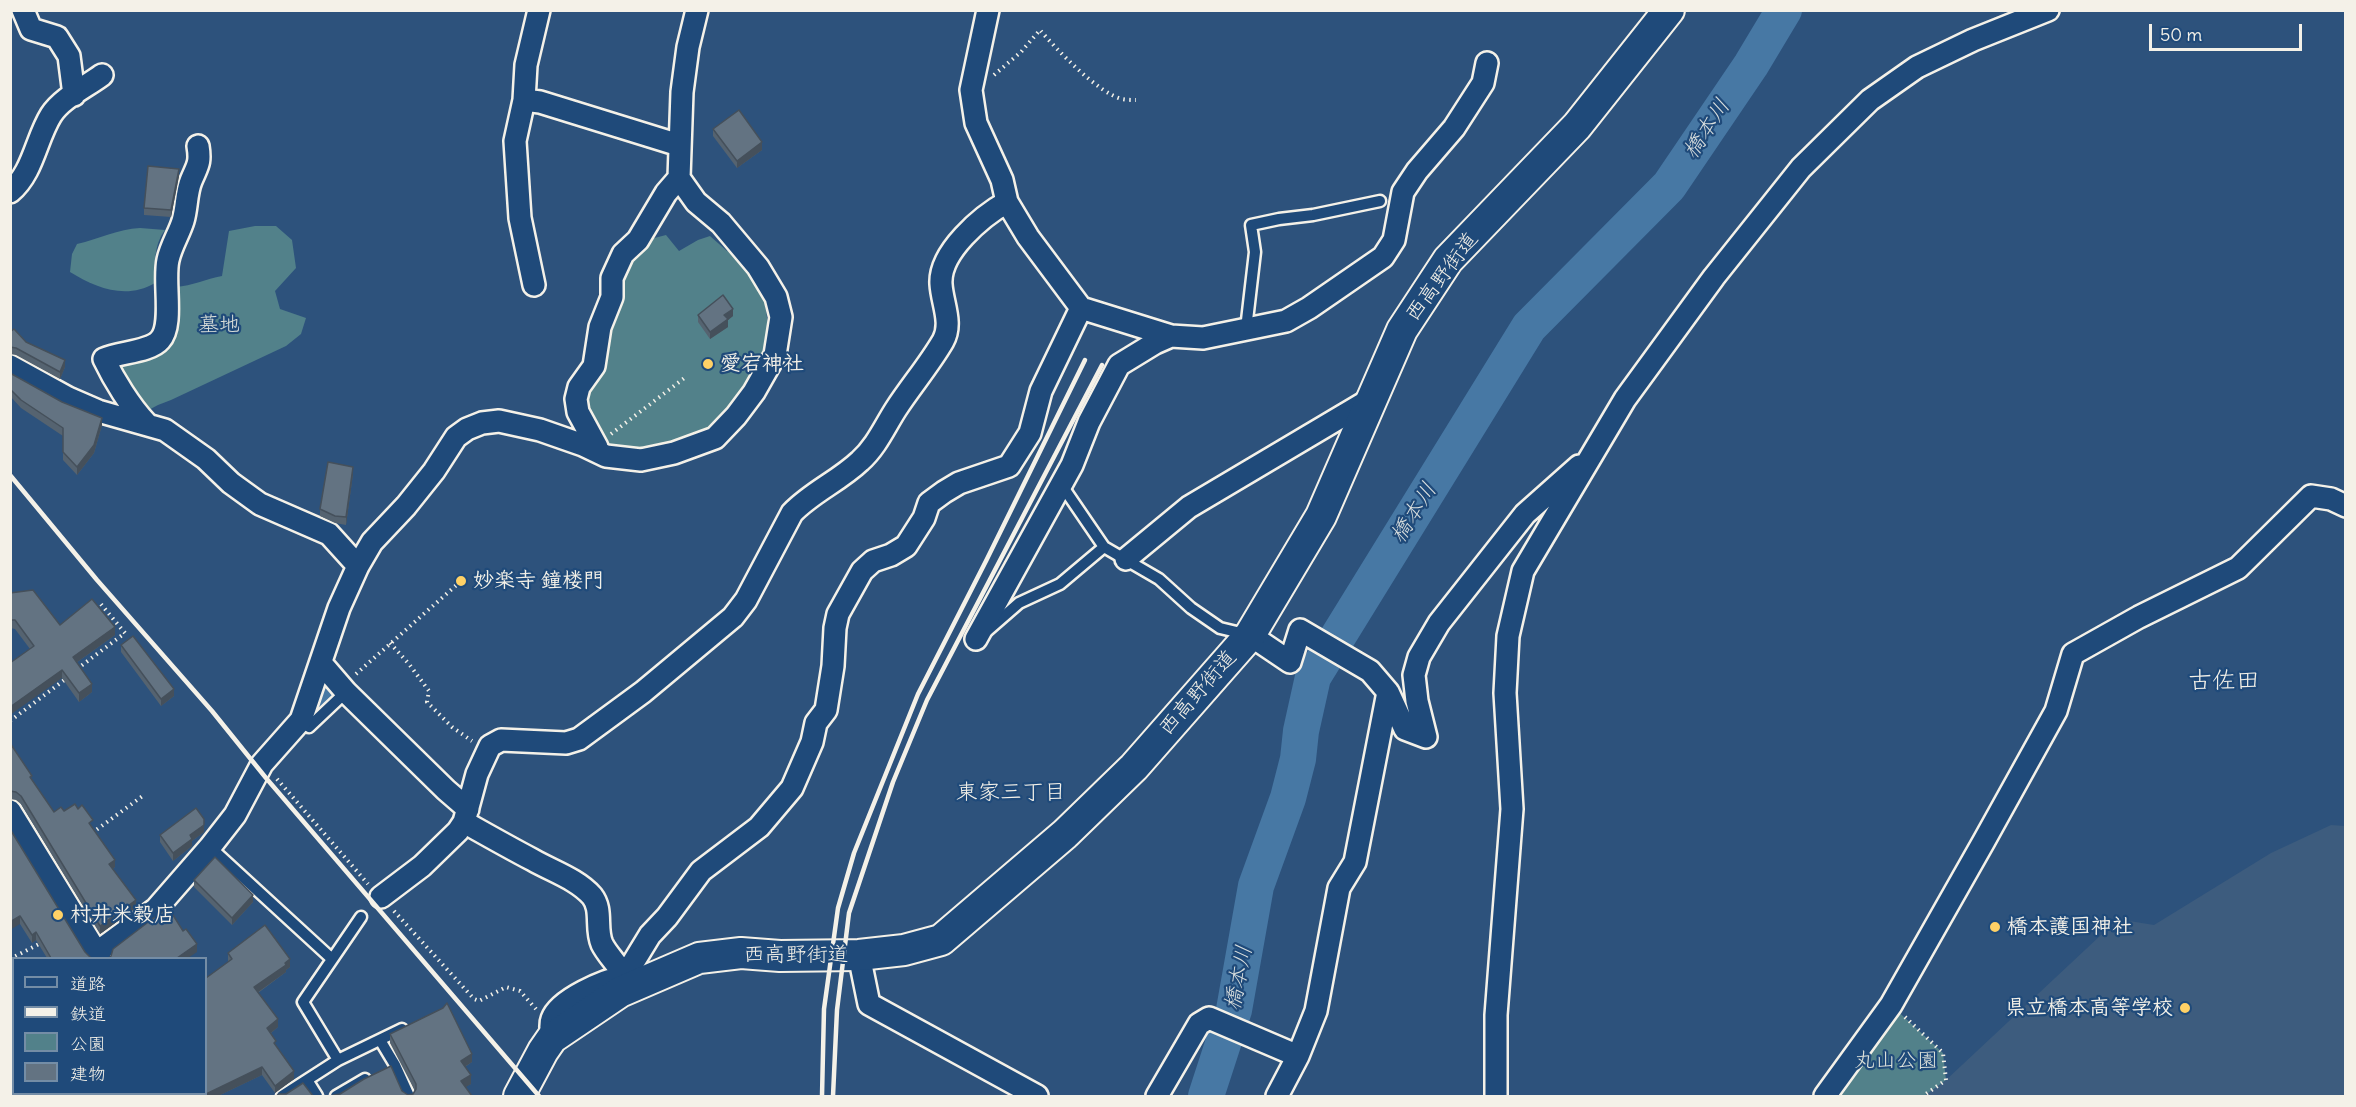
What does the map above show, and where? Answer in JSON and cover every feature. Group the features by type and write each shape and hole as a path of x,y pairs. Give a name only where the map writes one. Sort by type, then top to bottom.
{"street":[{"path":"22,10 31,29 57,37 69,56 74,95"},
{"path":"534,285 520,218 515,141 524,100 526,66 539,10"},
{"path":"10,811 98,956 156,909 210,847 235,815 262,764 301,720 339,608 358,566 372,543 434,471 456,437 467,429 482,423 499,421 540,430 597,449 606,456 641,459 674,453 715,438 736,416 754,392 775,355 781,317 776,297 759,267 721,223 696,202 679,178 682,92 687,47 697,10"},
{"path":"988,10 971,90 976,123 1002,180 1007,202 1028,237 1081,308 1171,336 1203,338 1286,321 1309,308 1383,257 1394,240 1403,192 1454,128 1483,83 1487,63"},
{"name":"西高野街道","path":"519,1096 552,1038 624,984 699,958 741,953 780,956 859,955 904,950 941,940 1065,834 1134,767 1250,635 1321,516 1402,330 1448,261 1577,126 1668,10"},
{"path":"1496,1096 1496,1015 1512,809 1505,693 1508,636 1523,571 1624,399 1714,277 1801,168 1870,100 1917,67 1973,40 2048,10"},
{"path":"10,192 21,184 51,115 63,101 102,75"},
{"path":"524,100 540,102 679,145"},
{"path":"146,423 137,413 104,359 115,354 150,347 160,341 167,329 165,275 168,259 183,223 191,181 198,168 198,146"},
{"path":"597,449 578,412 576,399 579,387 594,366 600,327 612,297 612,278 623,254 638,240 666,194 679,178"},
{"path":"381,897 422,866 466,815 477,774 490,746 501,740 566,743 579,739 643,692 733,617 746,600 792,513 802,502 866,456 905,396 919,379 944,340 948,328 941,284 942,272 949,255 973,228 1007,202"},
{"path":"624,984 650,935 667,917 701,871 759,827 792,788 812,742 816,723 826,710 838,614 862,571 873,561 891,555 906,546 924,518 929,502 959,483 1009,466 1030,432 1041,390 1081,308"},
{"path":"976,639 1072,465 1089,422 1119,365 1171,336"},
{"path":"10,366 68,398 98,411 165,430 206,459 231,483 260,504 329,534 358,566"},
{"path":"1126,559 1189,507 1371,399"},
{"path":"1250,635 1290,662 1300,630 1370,671 1388,692 1405,729 1426,737 1417,700 1414,675 1419,657 1439,623 1525,514 1591,455"},
{"path":"1826,1096 1891,1005 2056,711 2073,654 2139,617 2238,568 2311,496 2331,499 2346,506"},
{"path":"321,663 346,692 446,790 466,815 574,882 591,896 598,908 598,935 608,955 616,962 624,984"},
{"path":"1276,1096 1298,1056 1316,1011 1340,888 1355,862 1388,692"},
{"path":"859,955 869,1004 1037,1096"},
{"path":"1156,1096 1199,1024 1209,1018 1298,1056"}],"lane":[{"path":"1246,328 1255,252 1251,225 1380,201"},
{"path":"1061,484 1104,547 1159,579 1191,608 1220,628 1250,635"},
{"path":"976,639 1019,603 1060,584 1104,547"},
{"path":"301,720 309,728 346,692"},
{"path":"210,847 332,959"},
{"path":"338,1060 303,1002 361,916"},
{"path":"282,1096 338,1060 410,1025"},
{"path":"380,1040 386,1069 409,1096"},
{"path":"336,1096 386,1069"},
{"path":"307,1080 317,1096"}],"path":[{"path":"971,90 1003,69 1040,30 1061,56 1106,90 1121,99 1136,100"},
{"path":"597,449 647,404 687,376"},
{"path":"346,692 353,676 461,581"},
{"path":"77,670 125,633 100,603"},
{"path":"390,643 429,691 427,702 433,709 486,753"},
{"path":"10,721 68,677"},
{"path":"262,764 474,999 479,1001 506,987 520,991 543,1017 552,1038"},
{"path":"90,835 144,795"},
{"path":"15,957 42,942"},
{"path":"1891,1005 1943,1053 1946,1080 1923,1096"}],"shaded area":[{"path":"325,675 339,693 311,718"},
{"name":"県立橋本高等学校","path":"2331,825 2345,826 2345,1096 1924,1096 1946,1080 2101,935 2123,920 2154,925 2271,853"}],"green space":[{"name":"墓地","path":"255,226 276,226 292,240 296,268 275,291 280,309 306,318 301,334 286,346 143,413 114,364 144,351 176,287 222,276 229,231"},
{"name":"墓地","path":"140,228 165,230 157,248 155,283 133,291 111,290 90,283 70,272 72,254 77,244 116,232"},
{"path":"666,235 679,251 710,236 727,251 737,253 763,290 772,352 713,435 657,445 657,454 606,455 578,397 603,322 639,242"},
{"name":"丸山公園","path":"1891,1005 1943,1053 1946,1080 1924,1096 1825,1096"}],"building":[{"path":"739,110 762,142 737,161 713,129"},
{"path":"148,166 179,169 171,210 144,208"},
{"path":"723,295 733,309 724,315 728,319 710,332 698,315"},
{"path":"14,329 26,342 65,360 60,372 10,347 10,332"},
{"path":"10,373 62,402 102,418 94,445 77,467 63,452 63,428 21,400 10,389"},
{"path":"328,462 353,467 346,517 335,516 320,509"},
{"path":"33,590 60,625 92,599 115,627 73,657 92,684 79,693 62,670 10,707 10,663 34,646 15,620 10,620 10,593"},
{"path":"133,636 174,689 161,699 121,645"},
{"path":"10,743 54,812 61,807 64,811 75,804 78,809 82,805 93,820 89,823 115,860 109,864 136,900 100,926 21,796 10,791"},
{"path":"196,808 204,819 204,825 190,835 192,839 173,853 160,835"},
{"path":"10,829 90,957 50,957 36,932 32,935 20,916 10,922"},
{"path":"215,857 253,895 232,918 194,880"},
{"path":"168,907 183,931 186,929 197,944 178,957 110,957 113,949"},
{"path":"265,925 290,959 285,963 286,965 254,987 278,1019 267,1028 276,1041 274,1043 294,1071 275,1086 262,1067 207,1094 207,977 232,959 228,953"},
{"path":"10,960 12,962 12,1049 10,1050"},
{"path":"447,1003 472,1054 461,1061 471,1075 461,1081 472,1096 331,1096 340,1094 391,1066 402,1091 408,1095 413,1094 416,1084 390,1034 443,1008"},
{"path":"303,1083 313,1096 276,1096 286,1094"}],"waterway":[{"name":"橋本川","path":"1206,1096 1234,1010 1256,886 1288,798 1298,759 1301,731 1313,677 1529,327 1669,186 1751,65 1784,10"}],"railway":[{"path":"822,1096 824,1009 838,908 854,853 918,694 1085,360"},
{"path":"833,1096 837,1010 849,913 893,782 927,700 1102,365"},
{"path":"10,475 97,580 212,711 266,778 539,1096"}],"place":[{"name":"愛宕神社","path":"708,364"},
{"name":"妙楽寺 鐘楼門","path":"461,581"},
{"name":"村井米穀店","path":"58,915"},
{"name":"橋本護国神社","path":"1995,927"},
{"name":"県立橋本高等学校","path":"2185,1008"}],"district":[{"name":"古佐田","path":"2224,681"},
{"name":"東家三丁目","path":"1011,793"}]}
